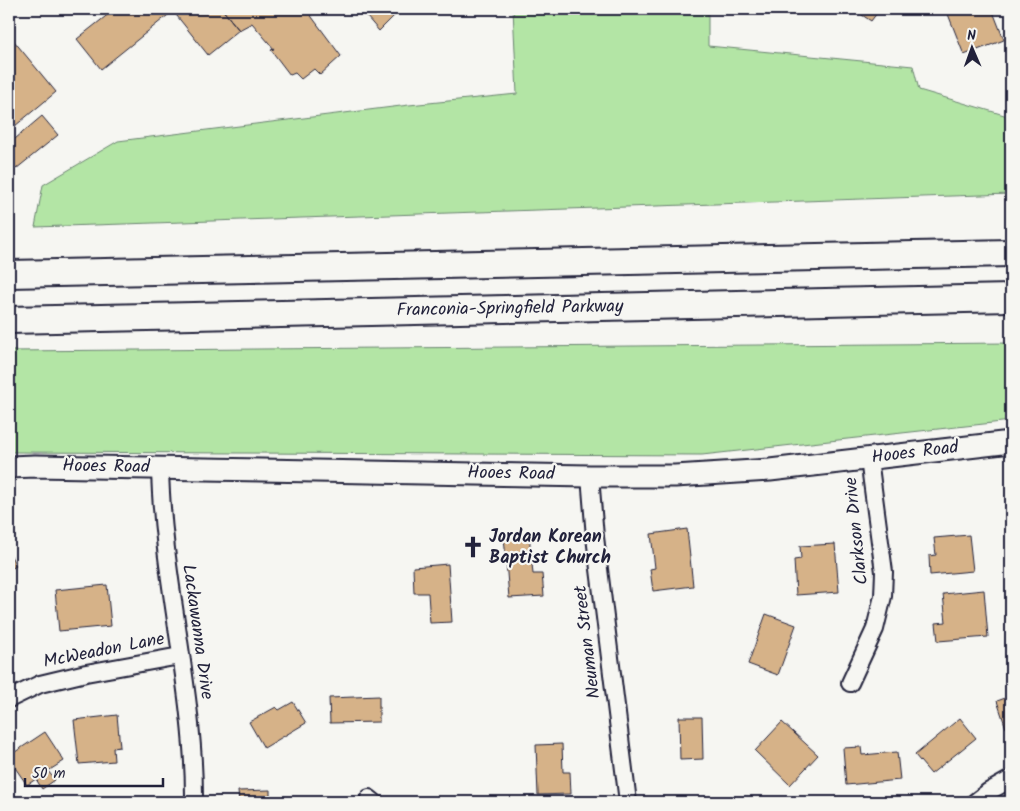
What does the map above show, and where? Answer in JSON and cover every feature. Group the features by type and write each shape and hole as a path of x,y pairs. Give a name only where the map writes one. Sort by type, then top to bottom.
{"main road":[{"path":"9,274 1011,253"},
{"name":"Franconia-Springfield Parkway","path":"9,320 1011,298"}],"street":[{"name":"Hooes Road","path":"9,467 160,467 675,476 770,470 1011,442"},
{"name":"Clarkson Drive","path":"850,683 874,630 883,596 884,572 869,459"},
{"name":"Lackawanna Drive","path":"160,467 162,518 188,710 194,802"},
{"name":"Neuman Street","path":"590,476 595,537 628,802"},
{"name":"McWeadon Lane","path":"9,699 40,684 86,672 180,656"},
{"path":"975,802 1011,779"}],"green space":[{"path":"513,9 708,9 708,46 913,66 919,90 1011,117 1011,194 35,227 43,185 118,141 409,105 517,94"},
{"path":"1011,343 1011,421 702,455 9,452 9,351"}],"building":[{"path":"115,9 222,9 239,30 208,55 173,11 101,69 77,39"},
{"path":"222,9 306,9 341,56 320,75 314,69 301,79 295,73 290,75 271,50 274,49 252,23 239,30"},
{"path":"360,9 399,9 400,10 379,31"},
{"path":"853,9 880,9 871,21"},
{"path":"946,9 992,9 1004,40 964,55"},
{"path":"9,35 56,92 9,131"},
{"path":"42,116 58,135 16,169 9,160 9,144"},
{"path":"687,529 693,586 653,591 650,569 655,568 651,534"},
{"path":"529,534 533,574 542,574 544,596 509,598 504,536"},
{"path":"969,535 973,571 930,575 929,556 936,555 934,538"},
{"path":"835,544 839,592 796,595 794,560 801,559 800,546"},
{"path":"9,552 16,566 9,570"},
{"path":"448,564 452,622 430,623 428,593 414,593 413,567"},
{"path":"107,585 111,626 59,631 55,590"},
{"path":"984,590 988,637 938,641 936,623 946,622 943,594"},
{"path":"766,614 796,625 778,675 748,664"},
{"path":"9,636 15,651 9,654"},
{"path":"379,696 379,722 330,723 329,698"},
{"path":"1011,696 1011,726 1006,728 997,701"},
{"path":"293,702 306,723 264,748 249,722 276,707 279,710"},
{"path":"117,715 120,747 113,748 114,761 79,764 74,720"},
{"path":"679,717 702,717 703,759 680,760"},
{"path":"960,718 976,738 931,774 915,755"},
{"path":"782,722 818,755 790,785 755,751"},
{"path":"45,732 64,761 48,771 55,780 42,789 36,779 27,785 9,759 9,756"},
{"path":"562,744 563,772 570,772 571,794 538,795 536,745"},
{"path":"861,747 862,755 897,752 900,780 846,785 843,748"},
{"path":"270,790 270,802 239,802 238,791"},
{"path":"9,792 17,800 16,802 9,802"}],"place":[{"name":"Jordan Korean Baptist Church","path":"473,547"}]}
